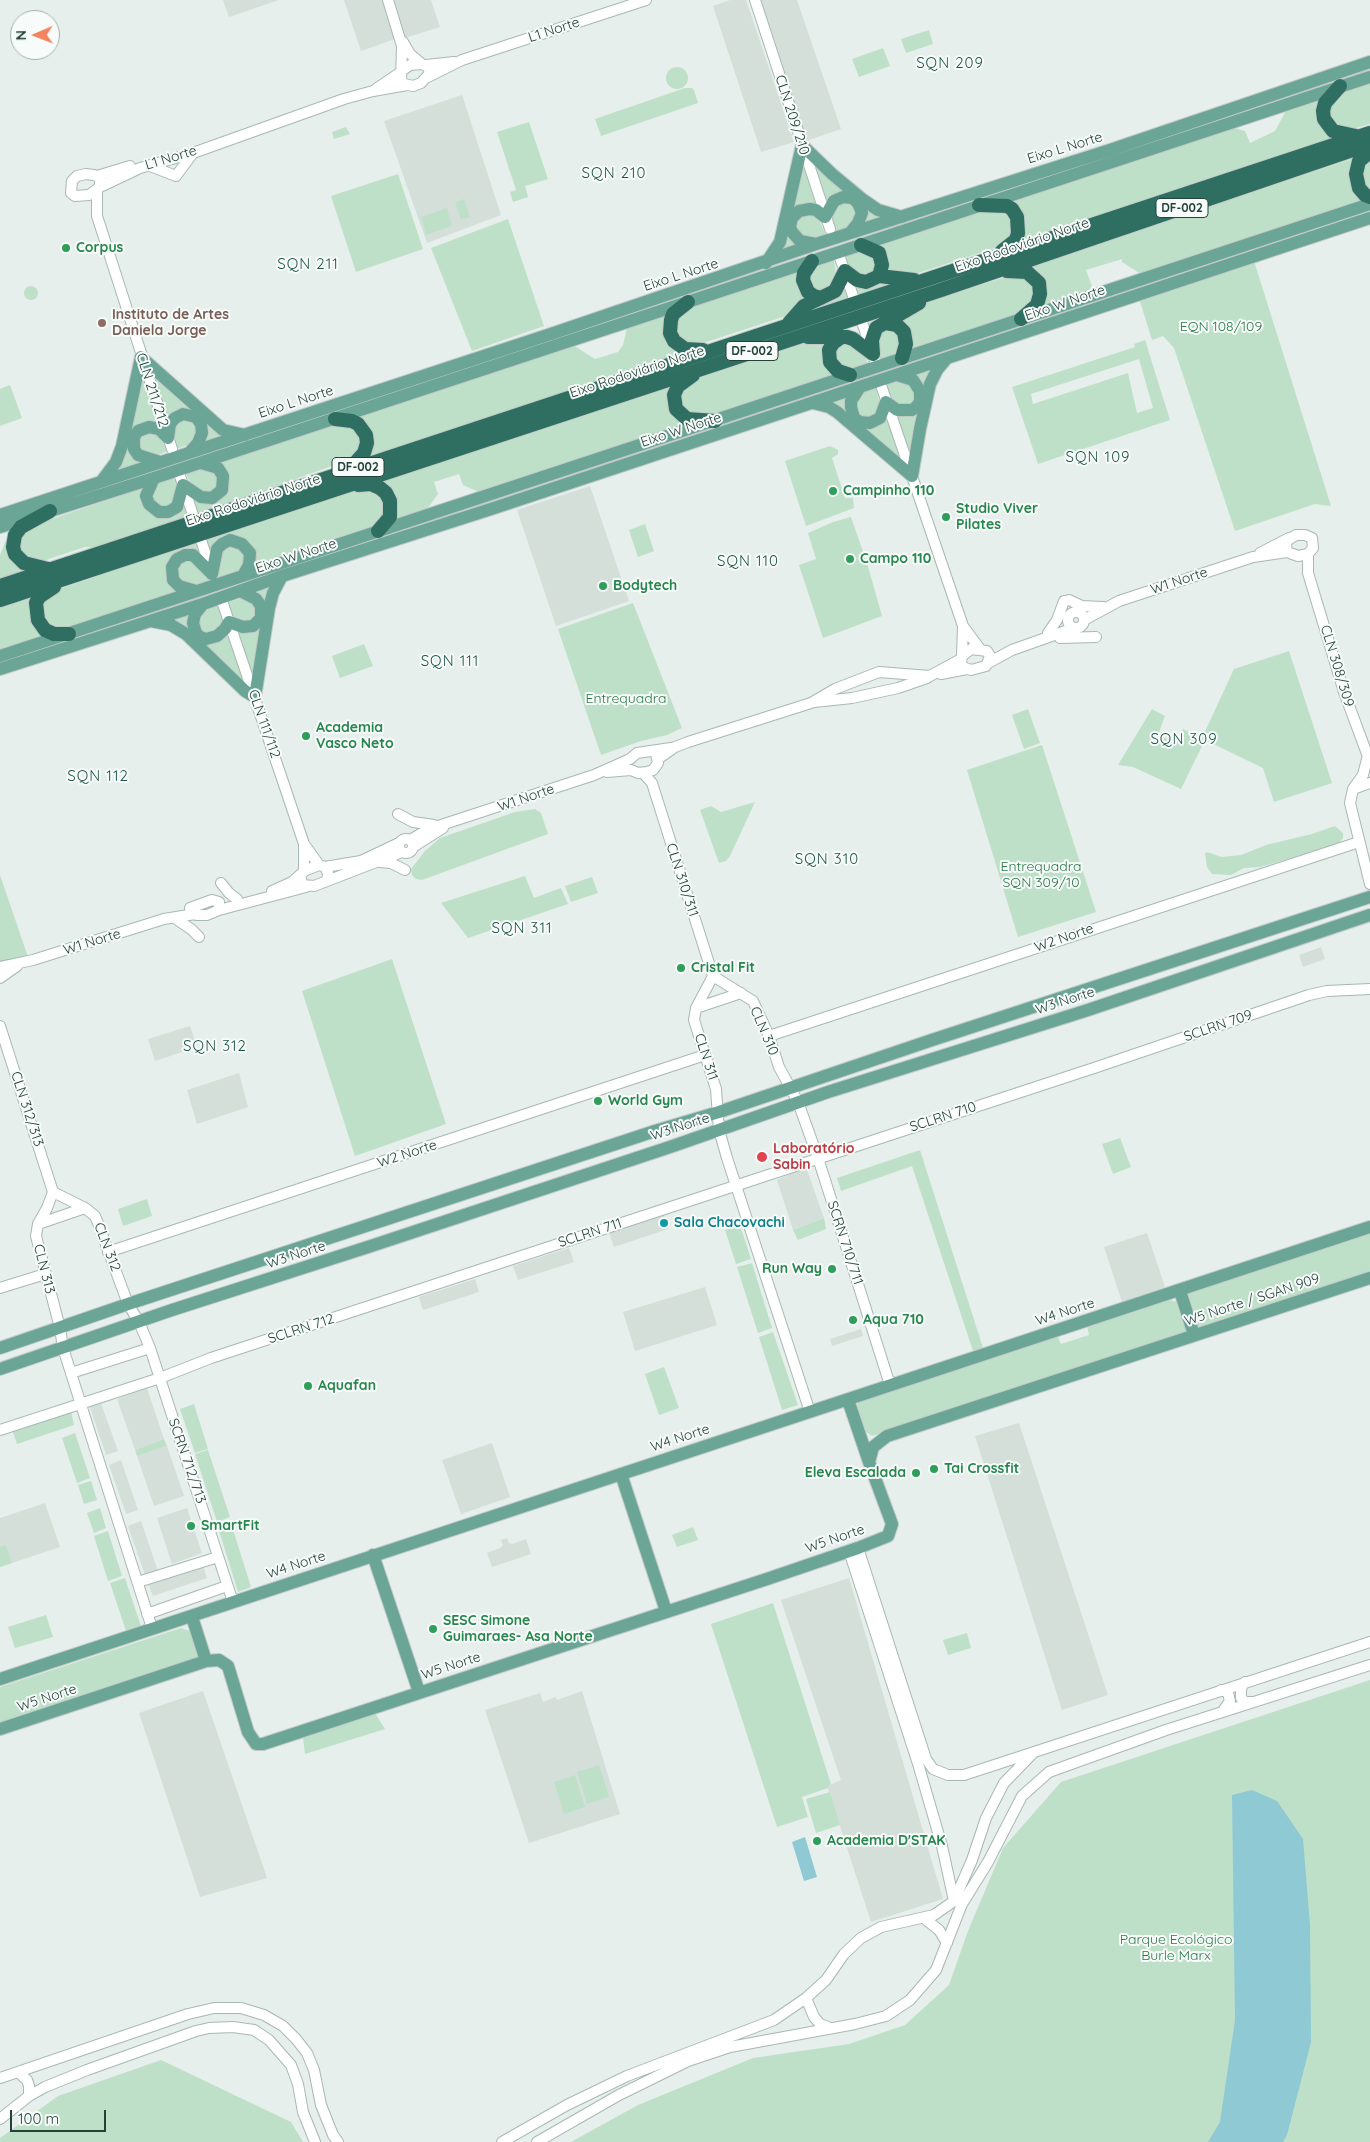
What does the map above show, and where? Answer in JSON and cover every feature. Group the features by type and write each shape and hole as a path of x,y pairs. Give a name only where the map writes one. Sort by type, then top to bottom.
{"highway":[{"path":"1340,86 1324,103 1324,119 1330,128 1338,133 1366,138"},
{"name":"Eixo Rodoviário Norte","path":"0,586 995,256 1366,138"},
{"name":"Eixo Rodoviário Norte","path":"0,600 941,290 1366,138"},
{"path":"1370,152 1359,161 1356,174 1359,188 1370,197"},
{"path":"979,205 1007,206 1012,209 1017,217 1018,232 1016,240 995,256"},
{"path":"861,245 878,253 882,265 879,276"},
{"path":"812,261 804,273 804,280 808,292 821,298"},
{"path":"787,325 804,306 835,291 845,271 857,280 866,282 879,276 920,281"},
{"path":"993,271 1027,272 1039,283 1040,294 1037,305 1021,319"},
{"path":"874,357 873,334 876,328 941,290"},
{"path":"688,302 673,314 670,333 674,341 685,349 716,349"},
{"path":"886,323 897,325 904,332 906,344 902,358"},
{"path":"798,337 853,339 874,357"},
{"path":"840,338 833,343 829,350 830,362 838,371 850,375"},
{"path":"706,366 681,382 674,395 674,402 676,409 684,418 716,421"},
{"path":"335,419 345,419 358,424 366,436 367,443 364,453 349,470"},
{"path":"326,492 362,484 371,484 380,488 386,493 390,501 391,510 390,517 378,531"},
{"path":"49,569 24,563 15,554 13,547 15,535 21,527 50,511"},
{"path":"70,634 54,634 45,630 38,620 36,603 46,591 71,577"}],"main road":[{"name":"Eixo L Norte","path":"0,515 766,263 816,244 1110,150 1370,62"},
{"name":"Eixo L Norte","path":"0,527 335,419 1370,77"},
{"path":"802,145 862,199 880,211 902,218"},
{"path":"766,263 780,242 802,145"},
{"path":"827,223 834,201 847,197 855,200 861,209 861,218 850,233"},
{"name":"Eixo W Norte","path":"0,656 1370,204"},
{"path":"816,244 800,241 794,237 790,227 792,218 800,211 810,209 816,210 827,223"},
{"name":"Eixo W Norte","path":"0,669 203,604 282,576 491,509 1370,218"},
{"path":"101,482 116,462 122,446 141,357 223,430 245,435"},
{"path":"912,476 930,384 937,370 948,357"},
{"path":"860,387 851,401 850,407 854,418 860,422 870,423 880,418 886,402 897,410 906,411 916,408 920,402 920,391 913,380 897,374"},
{"path":"811,403 821,404 837,412 912,476"},
{"path":"170,444 170,424 175,418 183,414 196,417 201,424 202,434 190,453"},
{"path":"160,462 138,455 134,449 134,438 138,431 149,427 158,428 170,444"},
{"path":"182,480 196,495 207,499 220,494 224,481 221,471 214,466 201,463"},
{"path":"154,478 147,492 147,501 152,508 159,512 168,512 177,507 182,480"},
{"path":"213,576 217,549 230,540 242,544 250,553 249,565 244,574"},
{"path":"196,591 179,586 173,580 172,567 177,559 193,554 213,576"},
{"path":"149,620 171,625 186,634 245,691 255,697 269,608 273,593 282,576"},
{"path":"203,604 195,614 192,623 200,637 206,639 217,636 225,629 229,622 248,628 256,625 261,618 262,611 259,603 251,595 240,591"},
{"name":"W3 Norte","path":"0,1350 128,1304 655,1131 719,1112 852,1066 1370,897"},
{"path":"1332,929 1324,924 1323,918 1345,904"},
{"name":"W3 Norte","path":"0,1367 63,1348 670,1147 798,1102 1370,915"},
{"path":"1309,916 1314,926 1310,936"},
{"path":"862,1082 862,1067 880,1057"},
{"path":"852,1066 862,1082"},
{"path":"670,1147 668,1133 693,1119"},
{"path":"634,1158 657,1146 658,1142 655,1131"},
{"name":"W4 Norte","path":"0,1679 1370,1227"},
{"path":"212,1298 208,1288 209,1284 234,1270"},
{"name":"W5 Norte / SGAN 909","path":"888,1436 1194,1334 1370,1278"},
{"path":"1180,1291 1194,1334"},
{"path":"0,1350 5,1361 0,1367"},
{"path":"850,1399 865,1432 873,1436 888,1436"},
{"name":"W5 Norte","path":"0,1729 206,1661 220,1660 228,1666 245,1726 256,1744 263,1744 854,1550 888,1536 892,1528 850,1399"},
{"path":"869,1462 873,1447 888,1436"},
{"path":"621,1474 666,1611"},
{"path":"373,1556 419,1692"},
{"path":"192,1617 206,1661"}],"street":[{"path":"388,0 400,37 410,54 430,70 428,77 417,85 408,85 401,80 400,37"},
{"name":"L1 Norte","path":"428,77 462,60 646,0"},
{"name":"CLN 209/210","path":"755,0 827,223"},
{"name":"L1 Norte","path":"424,64 462,60"},
{"path":"402,71 410,65 424,64"},
{"name":"L1 Norte","path":"373,91 402,71"},
{"name":"L1 Norte","path":"244,133 207,142 96,176 82,175 72,181 71,192 75,196 81,196 99,189 124,174 244,133 373,91 408,85"},
{"path":"148,166 176,176 192,152"},
{"name":"CLN 211/212","path":"96,176 101,181 97,216"},
{"name":"CLN 211/212","path":"81,196 97,216 170,444"},
{"path":"840,258 853,296"},
{"path":"862,322 874,357"},
{"path":"882,388 963,626 962,665 967,669"},
{"path":"182,480 193,515"},
{"path":"1301,535 1312,538 1314,548 1308,554 1290,553 1286,544 1292,536 1301,535"},
{"name":"W1 Norte","path":"1048,636 1071,624 1072,614 1082,617 1105,607 1253,557 1292,536"},
{"path":"201,540 213,576"},
{"name":"W1 Norte","path":"1253,557 1290,553"},
{"name":"CLN 308/309","path":"1290,553 1308,573"},
{"name":"CLN 308/309","path":"1308,554 1308,573 1344,692 1369,760"},
{"path":"1048,636 1066,600 1082,606 1105,607"},
{"name":"CLN 111/112","path":"223,604 304,844 322,866"},
{"path":"963,626 990,656 988,663"},
{"path":"811,703 835,689 879,672 930,676 982,668 1012,650 1048,636 1096,637"},
{"path":"675,747 658,759 656,766 648,772 631,764 637,753 675,747 811,703 838,700 898,688 930,676 962,658 971,649 1012,650"},
{"path":"898,688 900,673"},
{"path":"835,689 838,700"},
{"path":"650,751 654,752 658,759"},
{"path":"1369,760 1363,775 1353,789 1350,803 1370,884"},
{"name":"W1 Norte","path":"400,848 403,839 411,843 445,824 601,772 631,764"},
{"name":"CLN 310/311","path":"648,772 713,976"},
{"path":"1353,789 1370,783"},
{"path":"398,814 413,822 445,824"},
{"name":"W2 Norte","path":"770,1036 1278,867 1359,842"},
{"name":"CLN 111/112","path":"302,872 304,844"},
{"path":"219,907 270,898 319,885 327,880 377,862 400,848"},
{"path":"195,911 207,915 216,912 219,907 237,899 284,887 302,872 322,866 361,861 400,848"},
{"path":"377,862 391,863 405,870"},
{"path":"322,866 328,873 327,880"},
{"path":"302,872 302,883 306,887"},
{"path":"222,883 229,893 237,899"},
{"path":"195,911 208,900 215,900 219,907"},
{"name":"W1 Norte","path":"164,919 176,918 195,911"},
{"name":"W1 Norte","path":"0,967 20,964 164,919 175,913 195,911"},
{"path":"176,918 198,937"},
{"name":"W1 Norte","path":"0,978 20,964"},
{"path":"696,1008 713,976"},
{"name":"CLN 310","path":"713,976 753,1001 770,1036 779,1068 798,1102"},
{"name":"SCLRN 709","path":"1069,1076 1309,995 1327,991 1370,988"},
{"path":"696,1008 741,993"},
{"name":"CLN 311","path":"696,1008 694,1020 716,1089 719,1130"},
{"name":"CLN 312/313","path":"0,1026 53,1192"},
{"name":"W2 Norte","path":"108,1252 706,1055"},
{"name":"SCLRN 710","path":"736,1186 1069,1076"},
{"name":"SCRN 710/711","path":"798,1102 818,1158 890,1385"},
{"path":"719,1130 810,1412"},
{"name":"SCLRN 711","path":"444,1281 736,1186"},
{"name":"CLN 312","path":"53,1192 85,1208 95,1216 128,1304 139,1322"},
{"name":"CLN 313","path":"53,1192 38,1224 36,1236 60,1328 63,1348"},
{"path":"38,1224 85,1208"},
{"path":"0,1288 45,1274"},
{"name":"SCLRN 712","path":"0,1430 160,1378 211,1358 444,1281"},
{"name":"SCRN 712/713","path":"139,1322 150,1348 233,1602"},
{"path":"63,1348 152,1628"},
{"path":"71,1373 150,1348"},
{"path":"854,1550 926,1759 933,1769 948,1775 964,1775 1370,1642"},
{"path":"854,1550 942,1846 954,1901"},
{"path":"138,1582 218,1557"},
{"path":"147,1614 227,1586"},
{"path":"536,2142 620,2095 688,2061 730,2047 886,2016 910,2000 936,1970 962,1904 988,1862 1022,1796 1048,1772 1223,1711 1370,1665"},
{"path":"1245,1682 1241,1688 1240,1698 1245,1702 1254,1702"},
{"path":"1221,1690 1228,1693 1230,1701 1223,1711"},
{"path":"502,2142 627,2076 774,2020 806,1998 826,1980 844,1954 861,1938 881,1927 925,1919 954,1901 972,1860 986,1818 1004,1783 1034,1752"},
{"path":"925,1919 939,1930 947,1943"},
{"path":"806,1998 814,2017 820,2024 830,2028"},
{"path":"0,2078 188,2014 214,2008 241,2008 264,2015 283,2026 302,2046 314,2070 326,2119 338,2142"},
{"path":"0,2119 29,2096 45,2087 87,2070 196,2031 209,2028 233,2027 254,2030 280,2050 291,2066 298,2084 303,2112 314,2142"},
{"path":"18,2072 29,2086 29,2096"}],"shaded area":[{"path":"223,0 279,0 229,17"},
{"path":"344,0 382,0 395,39 361,51"},
{"path":"393,0 431,0 440,27 405,38"},
{"path":"730,0 746,0 794,142 761,152 713,6"},
{"path":"760,0 797,0 841,129 806,141"},
{"path":"462,95 501,215 427,243 384,121"},
{"path":"590,486 629,601 556,626 517,510"},
{"path":"1321,947 1325,959 1303,967 1299,955"},
{"path":"190,1026 197,1047 155,1061 148,1039"},
{"path":"239,1073 248,1107 197,1124 187,1090"},
{"path":"806,1167 824,1218 793,1230 777,1180"},
{"path":"664,1215 668,1229 614,1247 609,1233"},
{"path":"1147,1233 1165,1287 1122,1302 1104,1247"},
{"path":"569,1248 574,1262 518,1280 513,1266"},
{"path":"475,1279 479,1292 423,1310 419,1297"},
{"path":"705,1287 717,1325 635,1351 623,1312"},
{"path":"861,1329 863,1336 832,1346 830,1339"},
{"path":"147,1388 164,1439 135,1450 117,1399"},
{"path":"101,1403 118,1451 106,1455 90,1407"},
{"path":"1019,1423 1108,1695 1062,1710 975,1436"},
{"path":"492,1443 510,1497 461,1514 442,1460"},
{"path":"167,1446 184,1496 154,1506 137,1456"},
{"path":"121,1460 138,1510 126,1514 109,1465"},
{"path":"45,1503 60,1547 0,1567 0,1518"},
{"path":"187,1508 202,1553 172,1564 157,1518"},
{"path":"141,1521 158,1571 145,1575 128,1526"},
{"path":"507,1538 509,1543 512,1544 526,1539 531,1554 492,1567 487,1553 500,1548 503,1545 501,1540"},
{"path":"203,1566 207,1578 153,1596 149,1585"},
{"path":"849,1578 943,1899 871,1922 827,1786 841,1780 781,1600"},
{"path":"203,1691 267,1878 200,1897 139,1713"},
{"path":"582,1691 620,1814 529,1843 485,1710 540,1693 543,1702 556,1697 557,1700"}],"green space":[{"path":"929,30 933,44 906,53 901,39"},
{"path":"883,48 890,66 859,77 852,59"},
{"path":"673,67 681,67 688,74 688,82 681,89 673,89 666,82 666,74"},
{"path":"1370,83 1370,124 1349,130 1340,130 1327,114 1335,96"},
{"path":"685,88 692,88 694,90 698,103 601,136 595,119"},
{"path":"1326,94 1322,102 1340,137 1015,245 1008,203 1228,126 1245,131 1250,143 1275,131 1288,107"},
{"path":"529,122 548,179 525,186 528,197 513,202 510,192 516,190 497,132"},
{"path":"346,127 350,134 334,139 332,132"},
{"path":"808,155 888,218 858,228 857,200 826,208"},
{"path":"801,157 818,210 790,217 801,245 778,251"},
{"path":"1358,157 1356,161 1370,199 1144,276 1122,262 1122,259 1086,270 1094,292 1037,311 1044,300 1022,268"},
{"path":"1370,157 1370,192 1366,190 1359,171"},
{"path":"398,174 423,249 356,272 331,196"},
{"path":"464,199 470,217 461,220 455,202"},
{"path":"847,201 858,212 848,228 833,233 830,211"},
{"path":"447,208 452,226 426,235 421,217"},
{"path":"992,208 1010,214 1013,235 1001,246 906,277 882,274 872,246"},
{"path":"1370,209 1370,214 0,667 0,661"},
{"path":"801,213 818,217 826,235 812,240 799,239 794,220"},
{"path":"508,219 544,326 472,351 431,248"},
{"path":"860,250 874,254 877,273 856,278 841,257"},
{"path":"834,259 835,286 816,294 807,274 813,267"},
{"name":"EQN 108/109","path":"1254,261 1331,506 1315,504 1235,531 1174,348 1163,336 1152,340 1139,298"},
{"path":"803,269 810,296 789,315 694,346 676,337 676,317 684,309"},
{"path":"1009,276 1029,278 1037,295 1024,312 907,351 894,321 933,300"},
{"path":"842,280 848,300 800,316"},
{"path":"853,282 900,282 855,298"},
{"path":"31,286 36,288 38,293 36,298 31,300 26,298 24,293 26,288"},
{"path":"673,309 667,318 687,352 364,459 368,453 354,417 573,345 595,359 618,352 623,345 627,328"},
{"path":"883,328 900,331 899,352 876,361 874,341"},
{"path":"813,340 832,341 837,374 702,418 684,414 678,392 692,380"},
{"path":"1145,340 1170,420 1038,464 1012,387 1135,347 1134,344","holes":["1139,359 1153,408 1137,413 1128,373 1033,404 1031,394"]},
{"path":"842,341 859,348 868,363 849,370 837,367 834,347"},
{"path":"937,364 909,462 892,409 917,407 910,376"},
{"path":"148,365 232,435 201,445 200,417 167,423"},
{"path":"142,369 160,425 131,439 149,462 110,475"},
{"path":"902,379 916,387 913,404 894,405 884,386"},
{"path":"10,385 22,418 0,426 0,389"},
{"path":"674,385 687,424 483,494 463,485 459,474 434,482 438,494 425,512 390,524 392,519 375,481"},
{"path":"876,388 880,404 876,418 859,418 854,398 860,393"},
{"path":"853,392 857,423 885,412 902,465 830,404"},
{"path":"183,417 199,426 193,443 176,449 173,443 173,424"},
{"path":"342,423 358,428 363,446 352,459 298,478 291,483 197,514 190,494 221,496 216,464"},
{"path":"159,432 168,451 153,457 141,455 138,435"},
{"path":"830,446 838,450 838,454 832,458 845,498 853,498 854,508 806,526 785,461"},
{"path":"209,467 221,481 212,495 192,486 186,474"},
{"path":"176,477 178,496 176,503 158,509 149,493 154,484"},
{"path":"146,487 154,513 183,497 189,517 101,547 85,547 40,562 21,556 17,541 31,526"},
{"path":"364,488 379,490 387,508 377,525 250,567 237,539 211,558 205,537 293,508 306,507"},
{"path":"851,517 867,563 882,616 823,638 799,565 816,559 808,533 833,522"},
{"path":"645,524 654,551 638,557 629,530"},
{"path":"11,527 11,533 31,570 0,580 0,555"},
{"path":"197,541 204,561 172,559 181,590 56,631 47,628 38,605 48,593 95,577 110,568"},
{"path":"234,543 247,557 240,570 218,577 218,554"},
{"path":"183,558 202,566 210,580 191,586 183,585 174,570"},
{"path":"275,583 254,687 234,628 262,619 248,591"},
{"path":"36,594 30,607 30,618 35,627 50,638 0,654 0,606"},
{"path":"244,597 258,609 251,623 232,618 227,603"},
{"name":"Entrequadra","path":"633,603 682,728 667,735 641,741 601,755 558,629"},
{"path":"219,605 224,620 222,630 202,635 196,618 205,609"},
{"path":"196,608 191,628 218,641 229,633 249,687 170,622"},
{"path":"364,644 373,666 340,678 332,656"},
{"path":"1289,651 1332,783 1274,802 1263,768 1205,740 1181,789 1133,767 1118,765 1152,709 1165,716 1158,735 1175,743 1183,729 1202,738 1234,669"},
{"path":"1028,709 1040,743 1024,749 1012,715"},
{"name":"Entrequadra SQN 309/10","path":"1042,745 1096,912 1018,937 967,770"},
{"path":"755,802 730,856 726,861 719,863 700,810 711,806 721,812"},
{"path":"535,809 541,813 548,834 422,880 416,879 412,875 411,869 425,851 440,838 515,812"},
{"path":"1335,826 1343,833 1343,838 1333,846 1260,867 1244,868 1231,875 1212,874 1207,867 1205,853 1207,852 1222,857 1241,855 1266,845 1312,834"},
{"path":"0,875 28,957 0,964"},
{"path":"525,876 534,898 561,888 568,904 468,938 441,903"},
{"path":"592,877 598,893 571,902 565,886"},
{"path":"392,959 446,1124 355,1156 302,991"},
{"path":"1120,1138 1131,1167 1113,1174 1102,1144"},
{"path":"920,1150 983,1348 973,1351 912,1166 841,1191 837,1178"},
{"path":"147,1199 152,1216 123,1226 118,1209"},
{"path":"824,1218 826,1229 798,1240 793,1230"},
{"path":"740,1225 751,1259 736,1264 725,1230"},
{"path":"1370,1233 1370,1273 1197,1329 1185,1298 1188,1293"},
{"path":"752,1263 772,1328 758,1333 737,1267"},
{"path":"1170,1300 1177,1302 1185,1328 1185,1332 1181,1335 872,1436 865,1431 857,1406 858,1402 1057,1335 1061,1344 1089,1335 1087,1326"},
{"path":"773,1332 798,1405 782,1410 759,1337"},
{"path":"664,1367 679,1408 659,1415 645,1374"},
{"path":"194,1404 208,1449 195,1453 180,1409"},
{"path":"71,1411 74,1425 17,1444 12,1429"},
{"path":"75,1433 90,1478 77,1483 62,1438"},
{"path":"164,1439 167,1446 137,1456 135,1450"},
{"path":"208,1450 230,1517 217,1522 195,1454"},
{"path":"91,1481 97,1500 84,1504 78,1485"},
{"path":"100,1508 106,1528 94,1533 87,1513"},
{"path":"230,1520 251,1587 238,1592 217,1524"},
{"path":"693,1527 698,1540 677,1547 672,1535"},
{"path":"108,1531 122,1576 108,1581 94,1536"},
{"path":"6,1545 12,1563 0,1567 0,1547"},
{"path":"125,1578 141,1626 126,1631 110,1583"},
{"path":"773,1603 831,1784 828,1788 802,1797 808,1817 777,1827 711,1624"},
{"path":"46,1615 53,1637 15,1648 8,1627"},
{"path":"181,1628 190,1631 199,1658 0,1726 0,1687"},
{"path":"967,1633 971,1648 948,1655 943,1640"},
{"name":"Parque Ecológico Burle Marx","path":"1370,1680 1370,2142 571,2142 638,2105 753,2058 849,2044 905,2025 949,1985 968,1931 1003,1848 1061,1782"},
{"path":"375,1713 385,1729 305,1754 303,1737"},
{"path":"599,1765 609,1797 587,1804 577,1772"},
{"path":"575,1775 585,1807 564,1814 554,1782"},
{"path":"830,1792 840,1825 816,1833 806,1799"},
{"path":"161,2060 291,2122 303,2142 0,2142 0,2138 58,2096"}],"water":[{"path":"1252,1790 1277,1801 1303,1839 1310,1925 1311,2042 1287,2135 1283,2142 1208,2142 1220,2122 1235,2020 1232,1795"},
{"path":"805,1837 817,1877 804,1881 792,1842"}],"place":[{"name":"Corpus","path":"66,248"},
{"name":"Instituto de Artes Daniela Jorge","path":"102,323"},
{"name":"Campinho 110","path":"833,491"},
{"name":"Studio Viver Pilates","path":"946,517"},
{"name":"Campo 110","path":"850,559"},
{"name":"Bodytech","path":"603,586"},
{"name":"Academia Vasco Neto","path":"306,736"},
{"name":"Cristal Fit","path":"681,968"},
{"name":"World Gym","path":"598,1101"},
{"name":"Laboratório Sabin","path":"762,1157"},
{"name":"Sala Chacovachi","path":"664,1223"},
{"name":"Run Way","path":"832,1269"},
{"name":"Aqua 710","path":"853,1320"},
{"name":"Aquafan","path":"308,1386"},
{"name":"Tai Crossfit","path":"934,1469"},
{"name":"Eleva Escalada","path":"916,1473"},
{"name":"SmartFit","path":"191,1526"},
{"name":"SESC Simone Guimaraes- Asa Norte","path":"433,1629"},
{"name":"Academia D'STAK","path":"817,1841"}],"district":[{"name":"SQN 209","path":"950,63"},
{"name":"SQN 210","path":"614,173"},
{"name":"SQN 211","path":"308,264"},
{"name":"SQN 109","path":"1098,457"},
{"name":"SQN 110","path":"748,561"},
{"name":"SQN 111","path":"450,661"},
{"name":"SQN 309","path":"1184,739"},
{"name":"SQN 112","path":"98,776"},
{"name":"SQN 310","path":"827,859"},
{"name":"SQN 311","path":"522,928"},
{"name":"SQN 312","path":"215,1046"}]}
